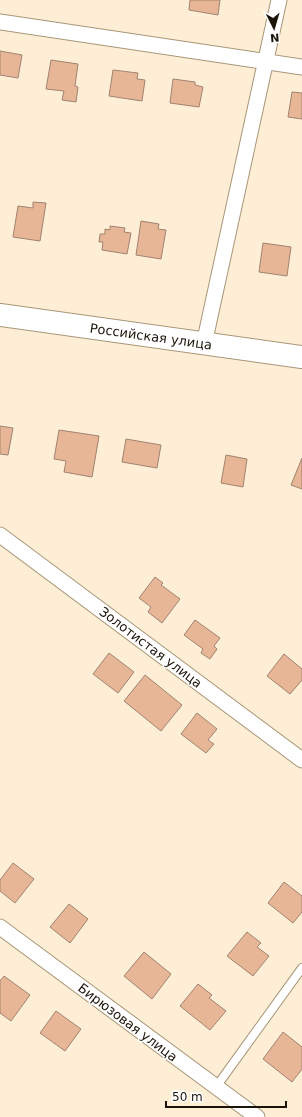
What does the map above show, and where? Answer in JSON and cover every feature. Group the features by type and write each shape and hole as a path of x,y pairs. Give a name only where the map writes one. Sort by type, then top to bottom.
{"main road":[{"name":"Российская улица","path":"0,315 302,357"}],"street":[{"path":"204,344 279,0"},
{"path":"0,22 302,67"},
{"name":"Золотистая улица","path":"0,535 302,760"},
{"name":"Бирюзовая улица","path":"0,927 257,1117"}],"lane":[{"path":"216,1087 302,968"}],"building":[{"path":"190,0 220,0 218,15 189,10"},
{"path":"0,51 22,55 18,78 0,75"},
{"path":"51,60 78,64 75,86 78,87 76,102 62,100 64,91 46,89"},
{"path":"113,70 138,73 137,79 145,80 142,101 109,96"},
{"path":"173,79 195,82 195,85 203,87 199,107 170,103"},
{"path":"292,92 302,93 302,119 288,117"},
{"path":"33,202 46,203 40,241 13,237 18,206 33,208"},
{"path":"141,221 159,224 158,229 166,230 161,259 136,255"},
{"path":"110,226 125,228 124,232 131,233 127,254 102,250 103,242 99,242 100,234 105,234 105,229 110,230"},
{"path":"263,243 291,247 287,276 259,272"},
{"path":"0,426 13,428 8,455 0,454"},
{"path":"59,430 99,436 92,477 64,472 66,461 54,459"},
{"path":"126,439 161,445 157,468 122,462"},
{"path":"226,455 247,459 243,487 221,483"},
{"path":"302,458 302,489 291,485"},
{"path":"155,577 163,583 161,585 180,599 162,623 148,612 151,607 139,598"},
{"path":"195,620 220,638 214,646 217,649 210,659 201,653 203,649 184,635"},
{"path":"109,653 134,672 118,693 93,674"},
{"path":"284,654 302,669 302,680 290,694 267,676"},
{"path":"145,675 182,705 161,731 124,701"},
{"path":"197,713 217,729 208,740 214,744 206,753 181,734"},
{"path":"13,863 34,879 15,903 0,891 0,880"},
{"path":"284,882 302,896 302,912 293,923 268,903"},
{"path":"69,904 88,919 70,943 50,927"},
{"path":"247,932 261,943 257,947 269,956 253,976 227,956"},
{"path":"144,952 171,974 152,999 124,976"},
{"path":"4,976 30,995 11,1021 0,1013 0,981"},
{"path":"198,984 212,995 209,998 226,1011 210,1030 180,1006"},
{"path":"56,1011 81,1029 65,1051 40,1033"},
{"path":"283,1032 302,1047 302,1069 292,1082 263,1059"}]}
